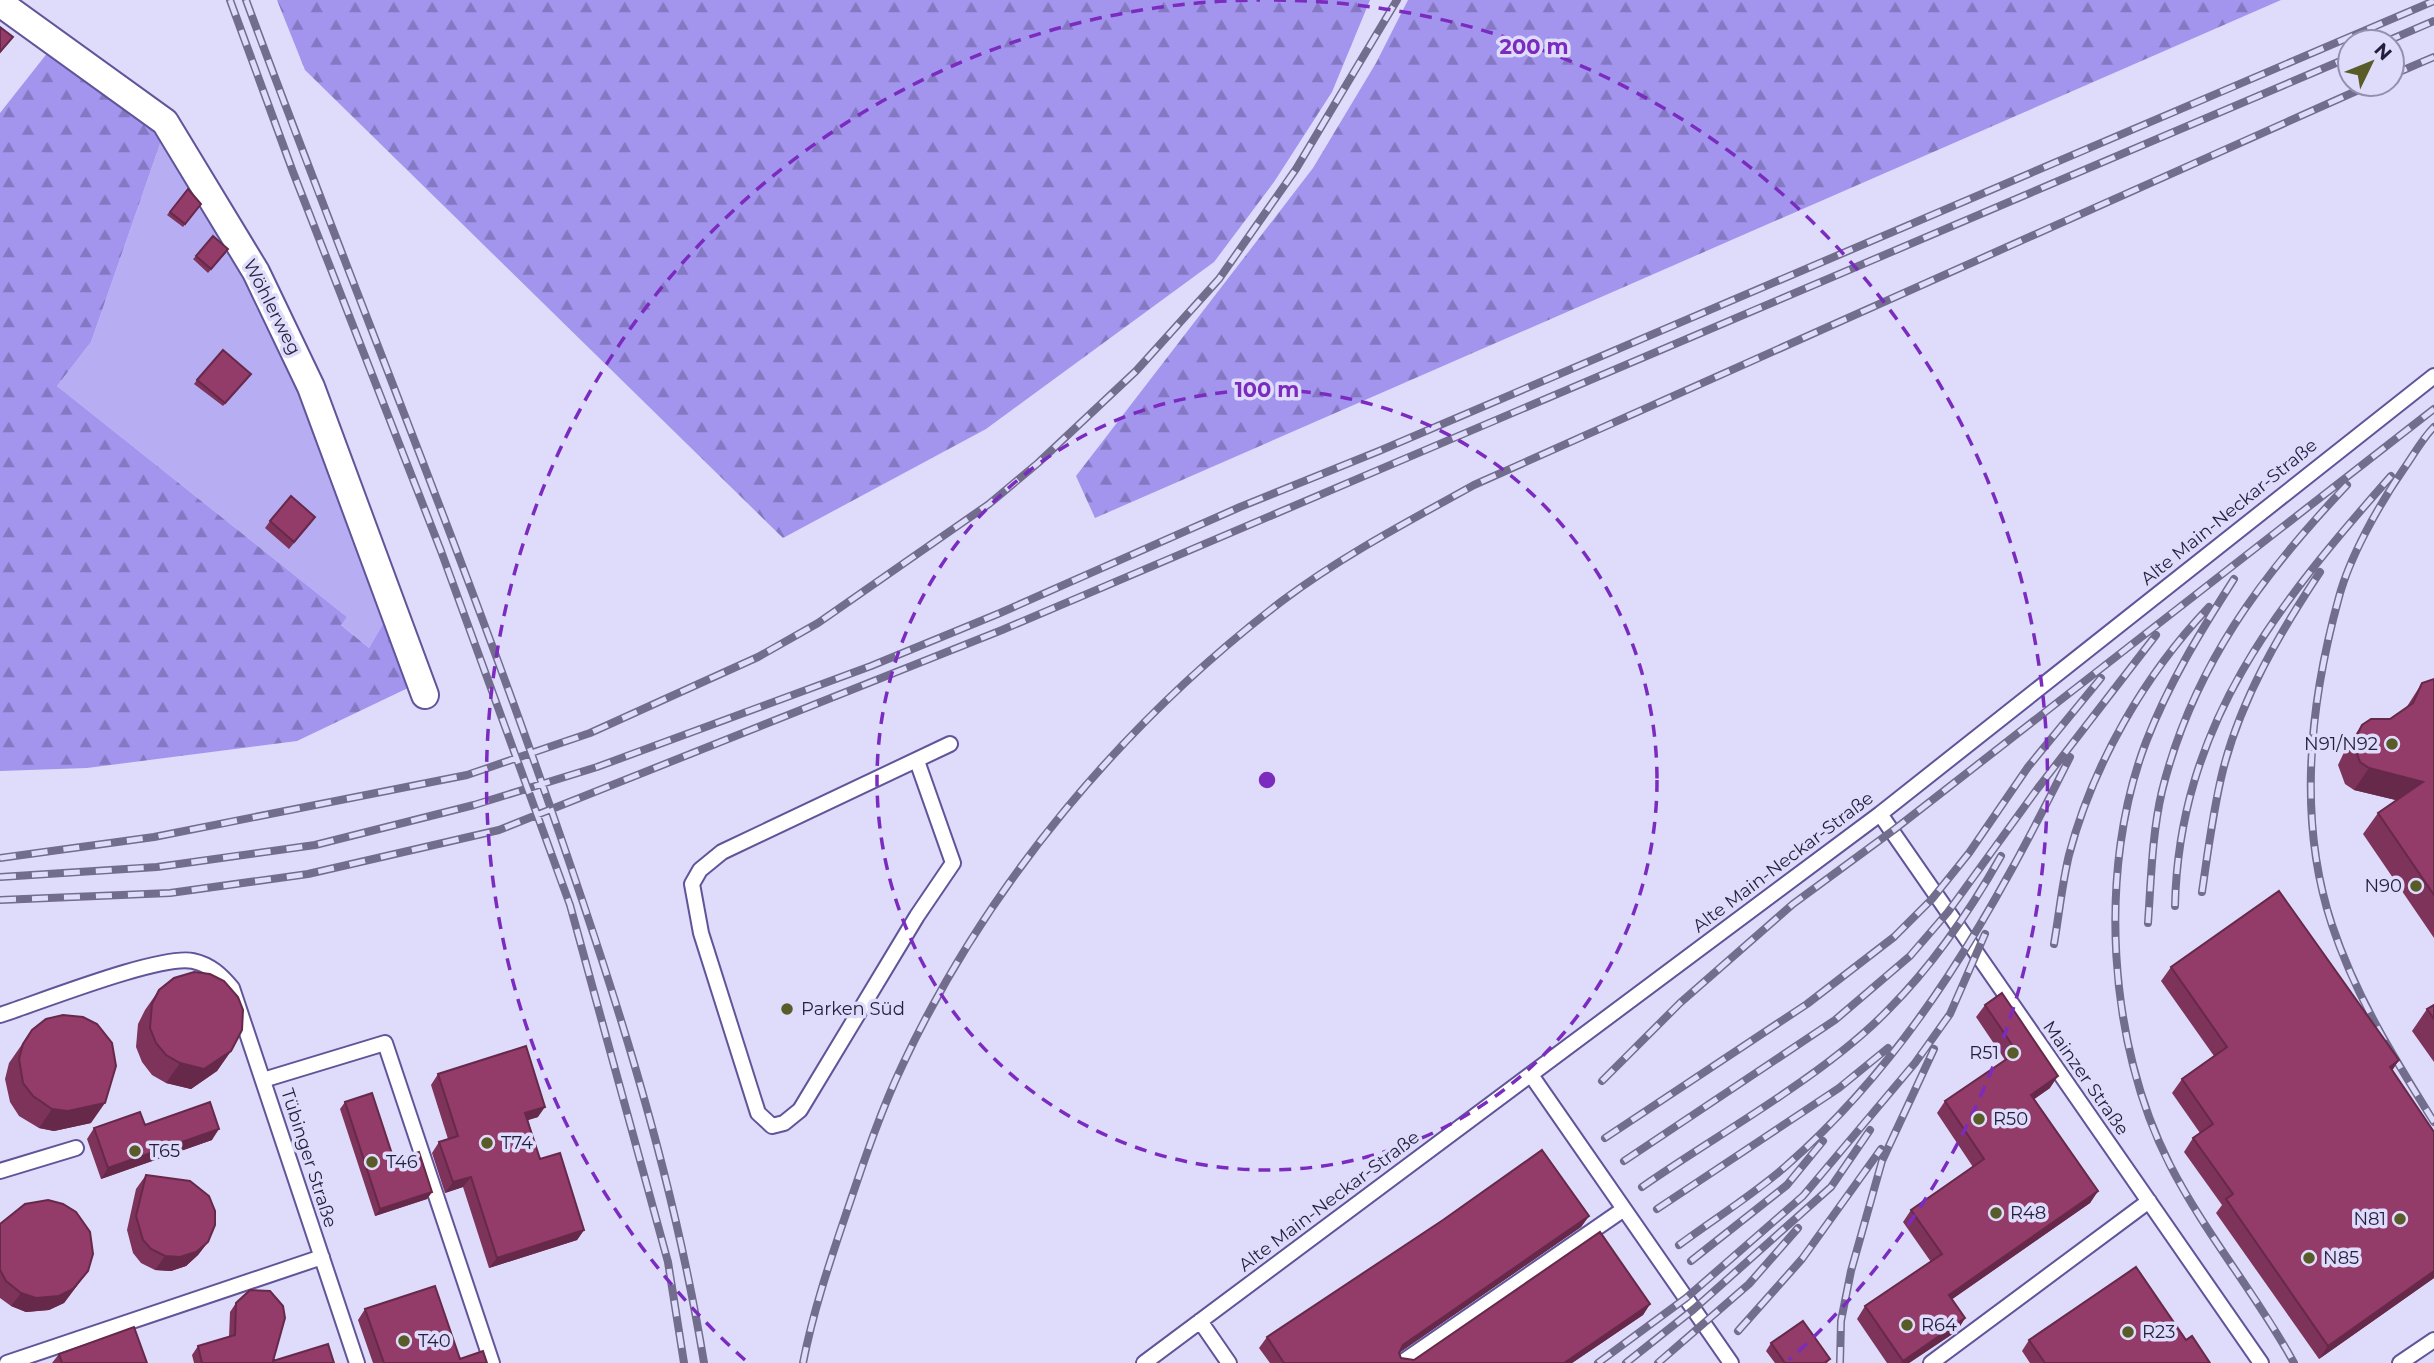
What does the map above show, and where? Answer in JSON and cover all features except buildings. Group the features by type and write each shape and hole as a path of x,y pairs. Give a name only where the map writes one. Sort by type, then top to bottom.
{"street":[{"name":"Wöhlerweg","path":"0,3 165,122 256,272 311,387 425,695"}],"lane":[{"name":"Alte Main-Neckar-Straße","path":"1144,1363 1880,814 2434,376"},
{"path":"917,761 953,863 917,916 800,1110 784,1123 772,1126 758,1113 701,933 692,884 701,870 722,852 950,744"},
{"name":"Mainzer Straße","path":"1880,814 2261,1363"},
{"name":"Tübinger Straße","path":"0,1015 151,965 191,960 216,970 232,988 357,1363"},
{"path":"263,1080 385,1043 492,1363"},
{"path":"1531,1074 1731,1363"},
{"path":"0,1171 76,1148"},
{"path":"1931,1363 2149,1201"},
{"path":"1401,1363 1624,1209"},
{"path":"7,1363 322,1257"},
{"path":"1199,1321 1229,1363"},
{"path":"2400,1363 2434,1339"}],"shaded area":[{"path":"161,141 190,176 289,357 387,617 369,648 340,624 347,617 57,386 91,342"}],"green space":[{"path":"277,0 1370,0 1332,92 1274,182 1214,262 986,429 783,538 305,70"},
{"path":"1408,0 2281,0 1095,518 1076,476 1313,168 1376,63"},
{"path":"56,42 114,85 161,141 91,342 57,386 347,617 341,625 369,648 387,617 410,687 297,741 87,768 0,771 0,113"}],"railway":[{"path":"230,0 293,172 441,551 570,905 668,1262 684,1363"},
{"path":"246,0 467,578 588,917 655,1138 674,1212 704,1363"},
{"path":"0,858 154,837 467,775 590,733 758,657 818,623 989,504 1038,463 1136,371 1219,279 1296,169 1397,0"},
{"path":"0,877 157,867 315,845 474,805 597,767 871,666 1000,613 1240,507 1379,451 2434,1"},
{"path":"2406,33 2434,21"},
{"path":"2406,69 2434,57"},
{"path":"0,900 170,893 308,874 499,830 1002,630 2336,63"},
{"path":"803,1363 828,1270 872,1138 903,1064 937,997 976,932 1065,810 1115,753 1168,699 1224,648 1282,601 1328,569 1474,485 2341,98"},
{"path":"1602,1081 1680,1003 1793,904 1895,829 2434,409"},
{"path":"2434,427 2375,515 2344,581 2321,678 2315,719 2311,803 2321,885 2342,952 2377,1026 2434,1122"},
{"path":"2175,906 2181,841 2195,780 2215,724 2242,671 2274,621 2310,572 2391,476"},
{"path":"2148,923 2152,857 2162,791 2175,746 2192,704 2211,664 2259,589 2347,485"},
{"path":"2202,892 2219,785 2240,718 2276,642 2320,572"},
{"path":"2234,579 2186,658 2165,699 2146,742 2130,792 2120,845 2116,956 2122,1012 2133,1066 2149,1117 2184,1191 2294,1363"},
{"path":"2054,944 2069,855 2079,821 2107,754 2143,691 2209,607"},
{"path":"1624,1161 1835,1020 1910,956 1948,912 2038,788 2156,635"},
{"path":"1605,1138 1807,1004 1894,937 1932,899 1969,853 2028,767 2101,678"},
{"path":"1679,1245 1786,1166 1832,1122 1875,1075 1913,1027 1981,923 2070,757"},
{"path":"1642,1187 1802,1081 1862,1035 1905,993 1935,956 1977,897 2001,856"},
{"path":"1598,1363 1686,1298 1803,1196 1915,1063 1950,1014 1985,934"},
{"path":"1657,1209 1839,1088 1888,1048"},
{"path":"1840,1363 1841,1321 1851,1271 1882,1161 1934,1049"},
{"path":"1626,1363 1694,1309 1831,1187 1870,1130"},
{"path":"1691,1261 1787,1185 1823,1141"},
{"path":"1738,1331 1802,1259 1881,1149"},
{"path":"1658,1363 1749,1284 1798,1228"}],"place":[{"name":"N91/N92","path":"2392,744"},
{"name":"N90","path":"2416,886"},
{"name":"Parken Süd","path":"787,1009"},
{"name":"R51","path":"2013,1053"},
{"name":"R50","path":"1979,1119"},
{"name":"T74","path":"487,1143"},
{"name":"T65","path":"135,1151"},
{"name":"T46","path":"372,1162"},
{"name":"R48","path":"1996,1213"},
{"name":"N81","path":"2400,1219"},
{"name":"N85","path":"2309,1258"},
{"name":"R64","path":"1907,1325"},
{"name":"R23","path":"2128,1332"},
{"name":"T40","path":"404,1341"}]}
